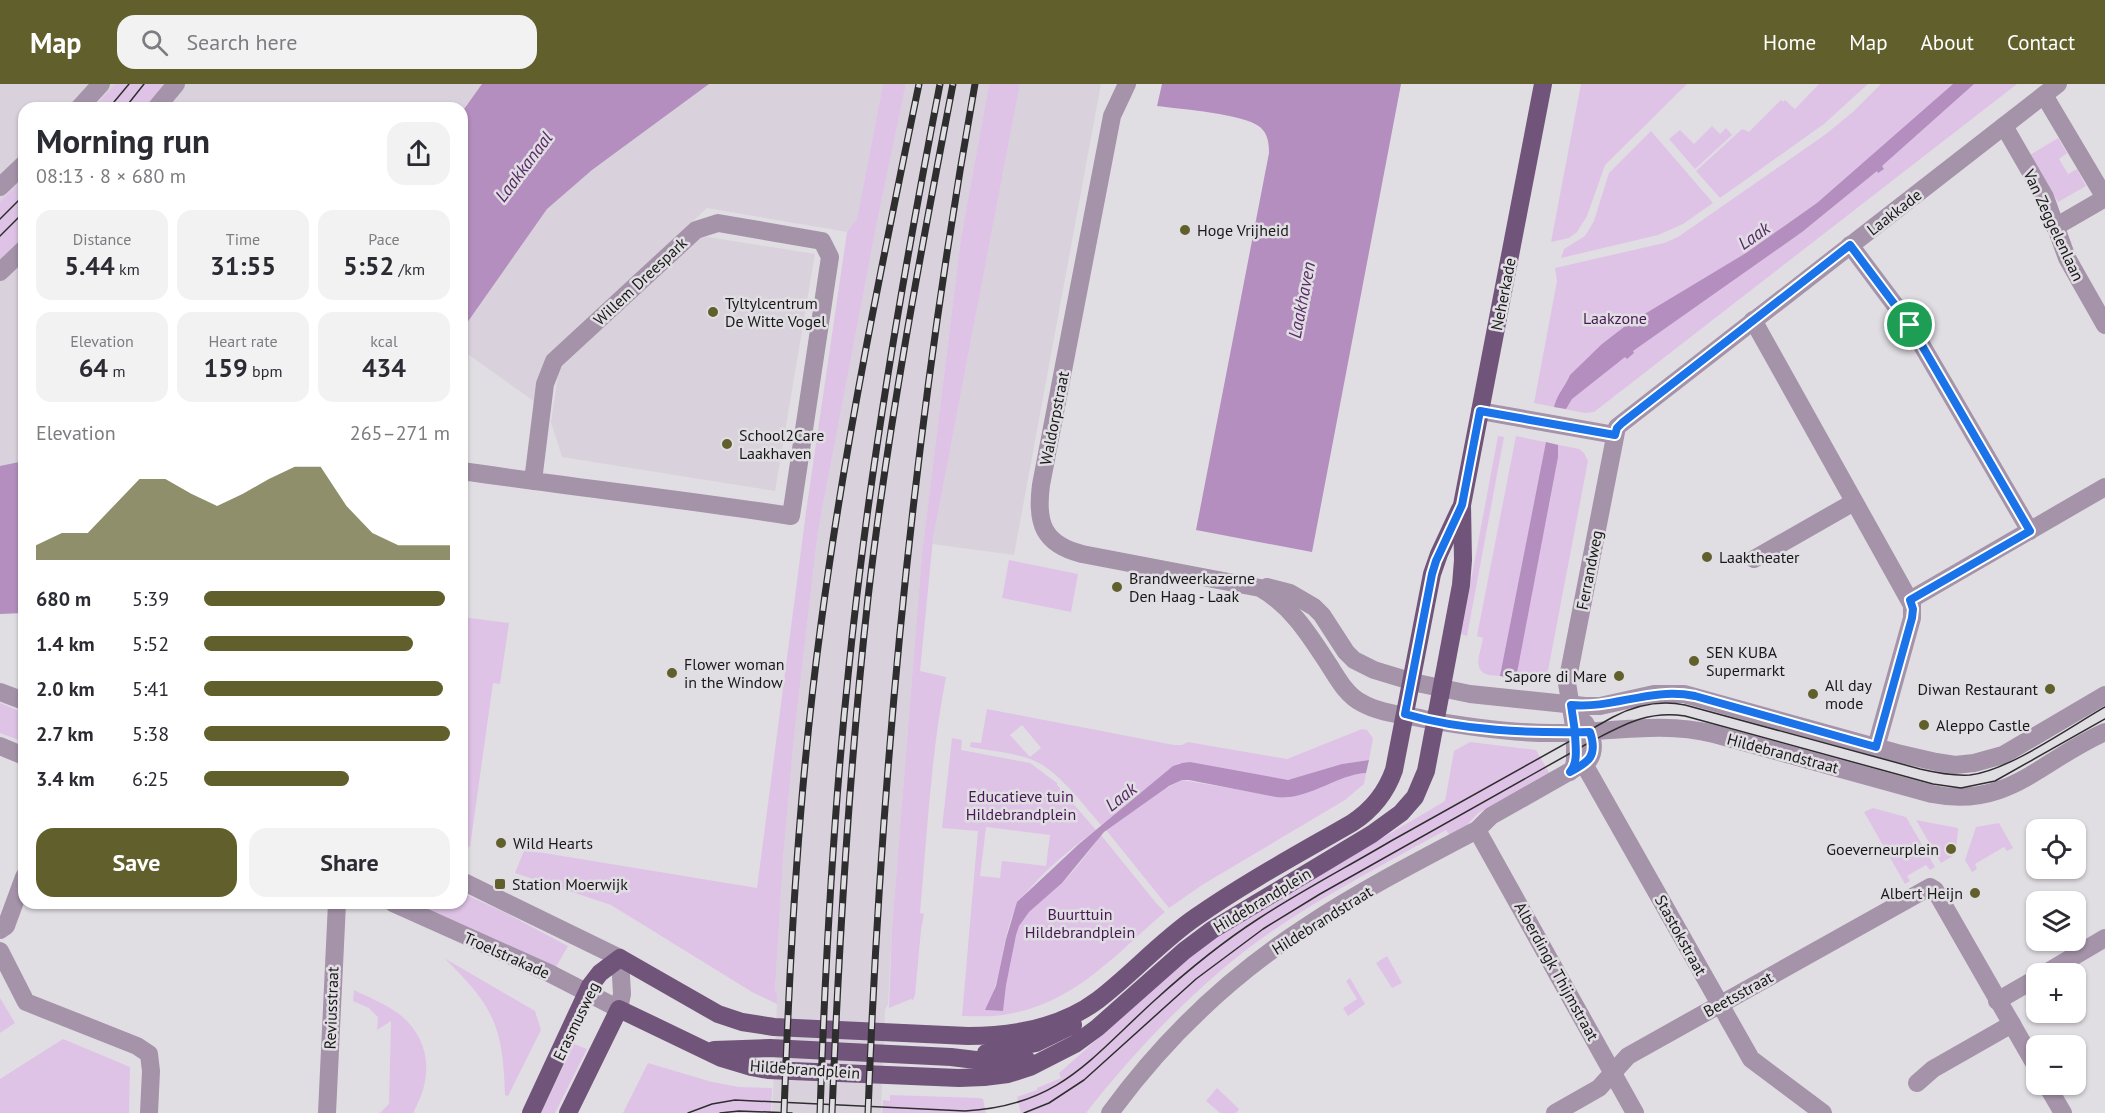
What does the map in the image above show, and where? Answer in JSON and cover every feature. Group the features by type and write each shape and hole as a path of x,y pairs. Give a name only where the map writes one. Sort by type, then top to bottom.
{"main road":[{"name":"Neherkade","path":"1435,721 1461,585 1462,505 1543,84"},
{"name":"Neherkade","path":"1411,682 1432,574 1462,505"},
{"name":"Hildebrandplein","path":"951,1057 1022,1047 1051,1037 1079,1021 1098,1000 1193,918 1370,810 1392,774 1411,682"},
{"name":"Hildebrandplein","path":"619,1009 732,1062 760,1069 959,1078 1008,1074 1036,1065 1091,1033 1184,951 1221,923 1372,834 1401,813 1415,797 1424,780 1435,721"},
{"name":"Hildebrandplein","path":"620,958 718,1014 754,1040 770,1048"},
{"name":"Erasmusweg","path":"531,1113 587,992 600,973 620,958"},
{"name":"Hildebrandplein","path":"718,1014 742,1022 774,1027 990,1036 1051,1023 1074,1014 1098,1000"},
{"name":"Erasmusweg","path":"568,1113 619,1009"},
{"name":"Hildebrandplein","path":"703,1049 720,1051 770,1048 951,1057 1002,1062 1050,1056"}],"street":[{"path":"85,102 101,84"},
{"path":"161,102 176,84"},
{"name":"Waldorpstraat","path":"1123,87 1112,116 1041,485 1039,509 1042,524 1054,543 1075,552 1259,587 1292,613 1344,687 1356,699 1365,705 1405,714"},
{"path":"2051,89 2105,198 2055,227"},
{"name":"Laakkade","path":"1615,435 1619,425 2051,89"},
{"name":"Van Zeggelenlaan","path":"2004,126 2045,197 2067,258 2105,325"},
{"path":"0,187 18,170"},
{"name":"Willem Dreespark","path":"468,472 533,481 590,487 791,516 830,257 822,241 718,223 696,230 554,361 545,384 533,481"},
{"path":"1850,245 1910,325 2030,531"},
{"path":"0,272 18,255"},
{"path":"1753,320 1913,609 1876,747 1936,762 1970,764 2003,755 2105,695"},
{"path":"1480,411 1615,435"},
{"name":"Ferrandweg","path":"1571,705 1567,683 1615,435"},
{"path":"1910,600 2105,487"},
{"path":"1754,559 1854,502"},
{"name":"Waldorpstraat","path":"1250,585 1276,589 1304,600 1322,615 1346,652 1354,660 1374,670 1442,689"},
{"name":"Hildebrandstraat","path":"1442,689 1571,705 1600,706 1654,694 1684,694 1876,747"},
{"path":"0,692 18,699"},
{"path":"1571,705 1582,732 1592,744 1592,756 1577,768"},
{"name":"Hildebrandstraat","path":"1405,714 1435,721 1529,733 1660,727 1696,730 1933,794 1973,797 2001,791 2105,732"},
{"path":"0,746 18,754"},
{"name":"Hildebrandstraat","path":"1110,1113 1145,1068 1176,1034 1208,1002 1252,965 1319,918 1477,830 1491,816 1577,768"},
{"name":"Stastokstraat","path":"1577,768 1752,1060 1823,1113"},
{"name":"Alberdingk Thijmstraat","path":"1477,830 1635,1113"},
{"path":"468,884 620,958"},
{"name":"Beetsstraat","path":"1555,1113 1599,1088 1628,1056 1931,887 1997,1001"},
{"path":"0,930 6,926 18,893"},
{"name":"Reviusstraat","path":"327,1113 337,909"},
{"name":"Troelstrakade","path":"406,909 619,1009"},
{"path":"2063,963 2105,938"},
{"path":"0,951 26,1002 137,1046 148,1054 151,1071 149,1113"},
{"name":"Erasmusweg","path":"619,1009 622,994 620,958"},
{"path":"2026,984 1997,1001 2026,1049"},
{"path":"1917,1083 1933,1069 2012,1024"},
{"path":"2052,1095 2063,1113"}],"shaded area":[{"path":"0,84 628,84 468,272 468,102 18,102 18,481 0,483"},
{"path":"709,84 883,84 857,220 847,232 707,208 548,358 535,402 468,354 468,321 547,209 592,170"},
{"path":"906,84 989,84 961,238 922,553 888,1004 885,1010 881,1113 772,1113 777,1004 775,992 783,860 794,737 818,531"},
{"path":"1020,84 1101,84 1014,555 932,544"},
{"name":"Tyltylcentrum De Witte Vogel","path":"702,236 815,254 775,491 562,457 551,422 559,369"}],"green space":[{"path":"116,84 165,84 150,102 99,102"},
{"path":"883,84 906,84 818,531 794,737 783,860 775,991 777,1004 752,992 611,905 515,873 524,851 757,888 806,512 847,232 857,219"},
{"path":"989,84 1020,84 933,539 920,671 946,677 930,795 920,913 924,914 915,995 913,1000 889,1008 892,928 922,553 961,238"},
{"path":"1581,84 1687,84 1605,165 1587,216 1577,232 1569,238 1551,242"},
{"path":"1819,84 1868,84 1824,124 1720,198 1696,171 1742,129 1749,132 1781,100 1783,102 1785,100 1795,109"},
{"name":"Laakzone","path":"1881,84 2017,84 1594,412 1585,413 1534,403 1557,281 1555,268 1664,243 1678,237 1826,134 1854,111"},
{"path":"1712,126 1720,134 1726,128 1732,135 1695,169 1669,139 1680,130 1694,144"},
{"path":"1651,131 1713,203 1683,224 1658,235 1561,258 1564,249 1585,236 1594,221 1609,173"},
{"path":"2058,138 2067,153 2059,159 2068,174 2077,169 2086,186 2058,202 2030,155"},
{"path":"18,184 18,243 0,260 0,202"},
{"path":"1498,436 1504,437 1467,636 1461,634"},
{"path":"1516,436 1579,449 1588,461 1546,681 1489,675 1480,670 1478,660 1483,638 1477,636"},
{"path":"1009,560 1078,574 1071,612 1002,598"},
{"path":"468,618 509,623 500,684 493,683 470,847 468,846"},
{"path":"0,703 18,710 18,740 0,733"},
{"path":"987,709 1174,745 1188,742 1287,759 1362,729 1367,730 1373,738 1369,760 1342,764 1294,779 1285,780 1192,763 1179,763 1102,826 1050,770 1030,759 970,747 971,742 981,743","holes":["1022,725 1041,748 1030,757 1010,735"]},
{"path":"952,738 962,740 961,750 1030,763 1057,783 1096,830 1044,874 1018,904 1009,926 999,973 985,1010 1003,1011 1006,979 1020,924 1034,906 1068,877 1101,835 1165,912 1092,976 1051,1000 1003,1015 962,1016 978,831 942,828","holes":["986,827 1050,835 1046,866 1002,861 1000,878 980,876"]},
{"path":"1470,742 1536,750 1550,774 1478,813 1466,826 1450,836 1446,830 1344,886 1246,950 1181,1006 1122,1069 1086,1113 1021,1113 1017,1097 1061,1078 1059,1073 1195,953 1222,933 1445,801 1454,751"},
{"path":"1366,773 1364,784 1345,800 1202,885 1169,908 1106,830 1165,789 1182,780 1286,798 1346,777"},
{"path":"1873,808 1906,817 1935,867 1930,870 1926,865 1907,876 1910,881 1905,884 1864,812"},
{"path":"1916,820 1958,828 1956,854 1941,863"},
{"path":"1999,823 2013,848 2007,851 2004,847 1975,864 1977,869 1972,872 1965,860 1976,827"},
{"path":"468,896 504,912 568,946 556,967 428,909 468,909"},
{"path":"1387,956 1402,983 1392,988 1376,963"},
{"path":"444,958 535,1011 541,1030 508,1096 505,1095 502,1052 493,1019 474,990"},
{"path":"1350,978 1365,1004 1348,1016 1343,1008 1357,999 1346,981"},
{"path":"354,990 399,1014 418,1036 426,1060 426,1073 424,1086 413,1113 380,1113 389,1104 391,1021 377,1030 378,1017 369,1008 353,1001"},
{"path":"0,998 15,1023 0,1033"},
{"path":"63,1039 130,1067 129,1113 0,1113 0,1079"},
{"path":"574,1044 587,1049 555,1113 541,1113"},
{"path":"648,1063 712,1082 739,1087 772,1088 771,1113 623,1113"},
{"path":"1217,1088 1239,1109 1236,1113 1220,1113 1206,1101"},
{"path":"890,1095 980,1098 983,1099 986,1113 882,1113 883,1100 890,1101"}],"water":[{"name":"Laakkanaal","path":"482,84 709,84 592,170 547,209 468,321 468,104"},
{"name":"Laakhaven","path":"1162,84 1401,84 1312,552 1196,530 1269,146 1265,133 1252,122 1212,113 1157,106"},
{"path":"1953,84 1974,84 1882,166 1884,169 1878,173 1877,171 1802,232 1633,351 1634,353 1627,359 1625,357 1572,399 1566,409 1554,407 1570,375 1602,344 1628,324 1746,253 1817,203"},
{"path":"1546,442 1558,445 1558,457 1516,678 1500,676"},
{"path":"18,462 18,613 0,614 0,466"},
{"path":"1369,760 1366,773 1343,778 1310,792 1288,797 1276,797 1189,780 1182,780 1169,786 1104,832 1062,883 1029,912 1019,926 1016,935 1003,1011 985,1010 996,986 1017,902 1079,844 1173,766 1190,762 1288,780 1342,764"}],"tram line":[{"path":"114,102 129,84"},
{"path":"130,102 144,84"},
{"path":"0,219 18,201"},
{"path":"0,236 18,218"},
{"path":"688,1113 712,1104 735,1100 965,1111 997,1107 1025,1100 1071,1076 1192,968 1258,919 1391,841 1630,709 1657,703 1685,705 1920,769 1945,774 1970,775 2002,766 2020,757 2105,707"},
{"path":"1024,1113 1049,1103 1084,1080 1196,979 1263,929 1320,894 1592,741 1636,720 1659,715 1685,716 1933,784 1961,788 1995,781 2105,719"},
{"path":"720,1113 739,1111 792,1113"}],"railway":[{"path":"784,1113 796,868 821,624 853,420 919,84"},
{"path":"820,1113 834,839 856,601 887,379 940,84"},
{"path":"832,1113 855,726 868,598 895,405 953,84"},
{"path":"868,1113 882,854 903,597 934,340 975,84"}],"place":[{"name":"Hoge Vrijheid","path":"1185,230"},
{"name":"Tyltylcentrum De Witte Vogel","path":"713,312"},
{"name":"School2Care Laakhaven","path":"727,444"},
{"name":"Laaktheater","path":"1707,557"},
{"name":"Brandweerkazerne Den Haag - Laak","path":"1117,587"},
{"name":"SEN KUBA Supermarkt","path":"1694,661"},
{"name":"Flower woman in the Window","path":"672,673"},
{"name":"Sapore di Mare","path":"1619,676"},
{"name":"Diwan Restaurant","path":"2050,689"},
{"name":"All day mode","path":"1813,694"},
{"name":"Aleppo Castle","path":"1924,725"},
{"name":"Wild Hearts","path":"501,843"},
{"name":"Goeverneurplein","path":"1951,849"},
{"name":"Station Moerwijk","path":"500,884"},
{"name":"Albert Heijn","path":"1975,893"}],"route":[{"path":"1910,325 1850,245 1622,423 1615,435 1480,411 1462,505 1432,574 1405,714 1453,724 1529,733 1575,733 1590,732 1591,757 1570,772 1574,767 1575,758 1575,739 1575,733 1575,732 1574,718 1571,705 1600,706 1654,694 1672,693 1695,696 1876,747 1912,618 1913,609 1910,600 2030,531 1910,325"}],"water label":[{"name":"Laak","path":"1754,236"},
{"name":"Laak","path":"1121,797"}],"park label":[{"name":"Educatieve tuin Hildebrandplein","path":"1021,805"},
{"name":"Buurttuin Hildebrandplein","path":"1080,923"}]}
